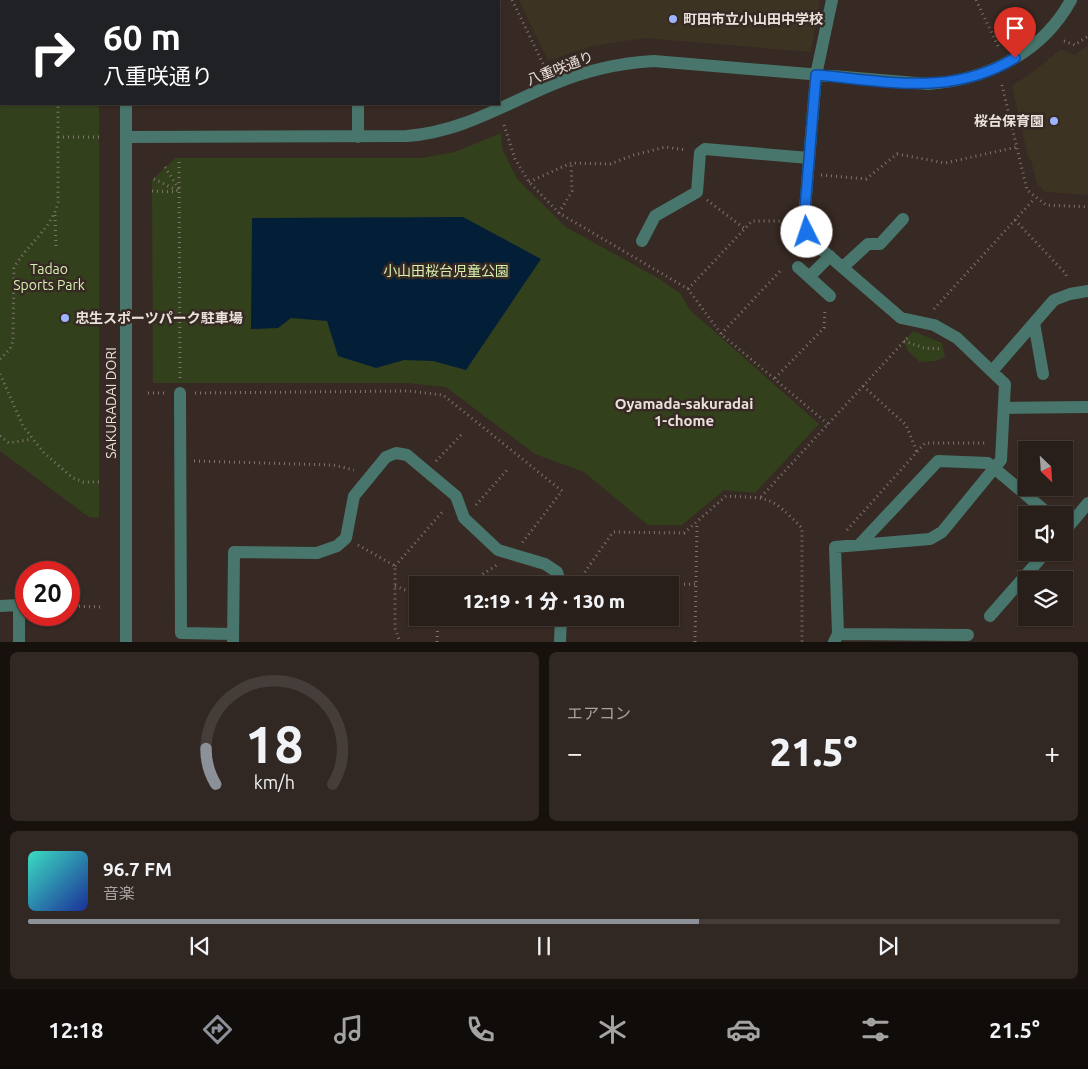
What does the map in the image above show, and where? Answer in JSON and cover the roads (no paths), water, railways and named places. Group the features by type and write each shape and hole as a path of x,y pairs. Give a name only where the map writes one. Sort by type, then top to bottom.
{"street":[{"path":"832,0 816,75 804,221 807,232 813,242 901,318 934,324 957,338 1005,384 1001,460 942,532 930,540 835,546 836,638 968,635"},
{"name":"八重咲通り","path":"126,137 358,137 422,135 452,129 588,70 623,63 654,61 928,84 952,83 975,77 1006,63 1039,40 1062,15 1071,0"},
{"name":"SAKURADAI DORI","path":"126,105 126,642"},
{"path":"358,105 358,137"},
{"path":"642,241 655,216 697,192 700,153 705,149 809,158"},
{"path":"842,267 868,244 880,244 903,219"},
{"path":"809,277 830,256"},
{"path":"798,267 830,296"},
{"path":"992,370 1054,300 1070,294 1088,291"},
{"path":"1034,323 1043,374"},
{"path":"180,393 181,633 233,638 234,552 317,552 337,546 346,538 354,496 386,458 396,453 407,455 456,496 464,518 498,550 546,564 557,572 558,576"},
{"path":"1004,408 1088,407"},
{"path":"858,544 938,460 988,463 1039,506"},
{"path":"1073,520 1088,503"},
{"path":"990,616 1038,561"},
{"path":"0,606 19,605 19,642"},
{"path":"560,642 561,626"}],"water":[{"path":"463,217 541,259 466,370 433,361 404,360 376,368 338,356 327,321 291,318 278,328 251,329 252,218"}],"place":[{"name":"町田市立小山田中学校","path":"673,19"},
{"name":"桜台保育園","path":"1054,121"},
{"name":"忠生スポーツパーク駐車場","path":"65,318"}],"district":[{"name":"Oyamada-sakuradai 1-chome","path":"684,412"}],"park label":[{"name":"小山田桜台児童公園","path":"446,271"},
{"name":"Tadao Sports Park","path":"49,278"}]}
